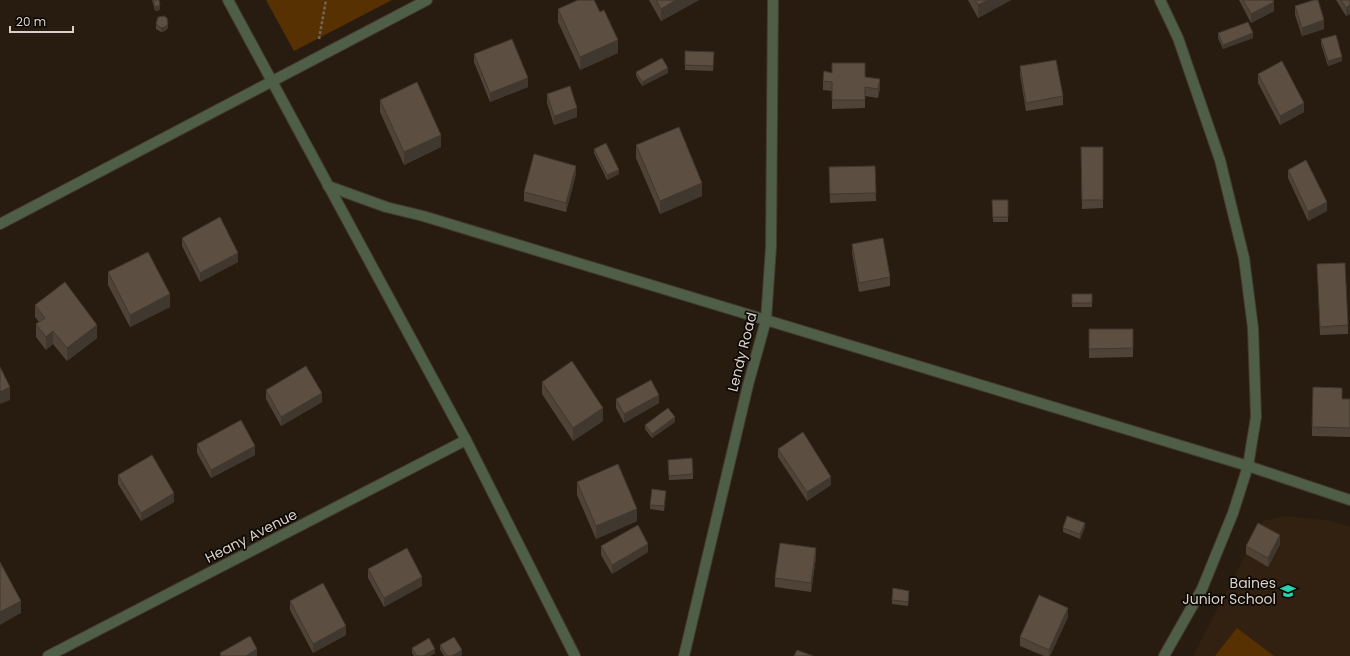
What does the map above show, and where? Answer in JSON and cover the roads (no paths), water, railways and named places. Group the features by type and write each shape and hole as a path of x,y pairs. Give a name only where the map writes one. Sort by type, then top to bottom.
{"street":[{"path":"228,0 466,440 575,656"},
{"path":"0,224 427,0"},
{"name":"Lendy Road","path":"684,656 766,320 772,247 773,0"},
{"path":"1160,0 1178,38 1220,160 1244,258 1253,328 1256,417 1248,466 1233,513 1202,589 1164,656"},
{"path":"328,186 386,207 423,216 1248,466 1350,500"},
{"name":"Heany Avenue","path":"48,656 466,440"}],"place":[{"name":"Baines Junior School","path":"1288,591"}]}
